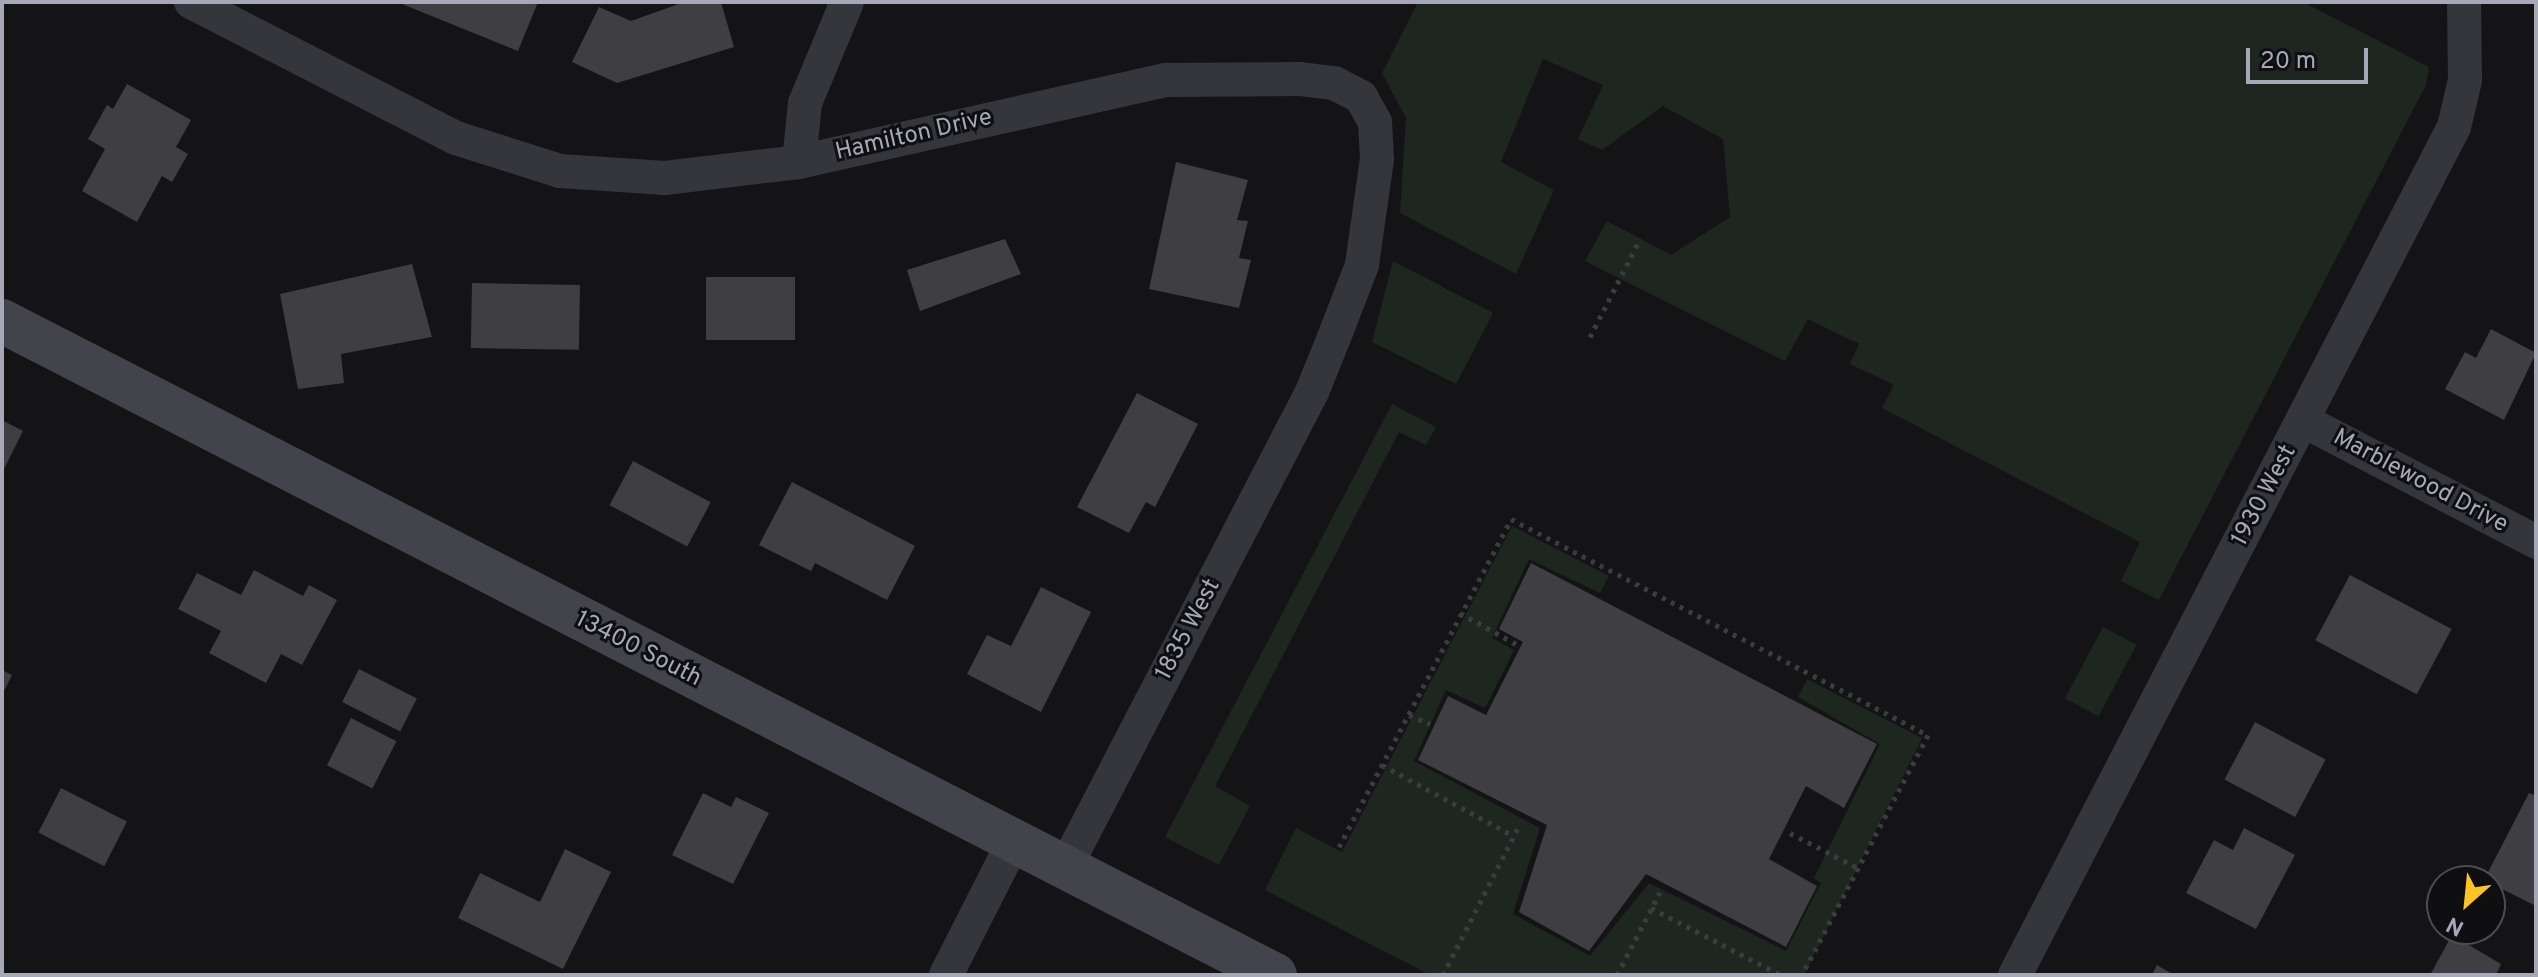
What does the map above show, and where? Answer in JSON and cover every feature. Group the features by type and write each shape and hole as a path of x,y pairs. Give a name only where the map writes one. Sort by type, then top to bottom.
{"street":[{"name":"Hamilton Drive","path":"191,2 456,138 560,171 665,178 799,162 1165,80 1334,83 1361,97 1375,122 1377,159 1362,265 1312,392"},
{"path":"799,162 805,103 847,2"},
{"name":"1930 West","path":"2015,975 2454,127 2465,80 2464,2"},
{"name":"13400 South","path":"2,321 1275,975"},
{"name":"1835 West","path":"1065,868 1312,392"},
{"name":"Marblewood Drive","path":"2304,421 2536,542"},
{"path":"946,975 1013,843"}],"path":[{"path":"1590,337 1638,243"},
{"path":"1339,847 1511,519 1928,735 1802,975"},
{"path":"1460,613 1516,644"},
{"path":"1409,715 1430,724"},
{"path":"1382,765 1514,836"},
{"path":"1443,975 1520,824"},
{"path":"1790,833 1858,868"},
{"path":"1617,975 1660,892"},
{"path":"1651,908 1781,975"}],"shaded area":[{"path":"1418,2 2303,2 2429,67 2426,85 2159,600 2121,581 2140,542 1882,408 1894,385 1850,364 1859,344 1808,319 1785,361 1585,261 1607,221 1671,255 1730,217 1723,139 1663,106 1602,150 1578,139 1603,85 1543,59 1501,162 1554,190 1516,274 1400,213 1406,118 1382,73"},
{"path":"1393,261 1493,313 1456,384 1372,342"},
{"path":"1392,404 1436,427 1426,445 1399,432 1215,786 1250,806 1219,865 1165,837"},
{"path":"1512,526 1609,576 1600,593 1529,559 1492,638 1514,650 1485,708 1446,690 1414,761 1540,828 1513,914 1590,956 1649,883 1786,951 1821,883 1814,878 1880,744 1798,697 1807,679 1922,738 1804,975 1430,975 1265,890 1296,828 1342,852"},
{"path":"2103,627 2137,645 2099,716 2065,699"}],"building":[{"path":"397,2 538,2 518,51"},
{"path":"684,2 721,2 734,47 617,83 572,62 599,7 631,21"},
{"path":"127,84 191,120 176,147 188,154 172,182 162,176 137,222 82,191 105,149 88,139 107,105 113,109"},
{"path":"1176,162 1248,180 1237,220 1248,221 1239,258 1251,260 1239,308 1149,289"},
{"path":"1005,239 1021,274 920,311 907,270"},
{"path":"412,264 432,337 341,354 344,383 298,389 280,294"},
{"path":"706,277 795,277 795,340 706,340"},
{"path":"472,283 580,285 579,350 471,348"},
{"path":"2491,329 2536,353 2504,420 2445,389 2465,352 2476,358"},
{"path":"1137,393 1198,424 1155,507 1146,502 1129,533 1077,507"},
{"path":"2,420 23,431 2,473"},
{"path":"633,461 711,502 687,546 610,505"},
{"path":"792,482 915,546 887,600 815,563 811,571 759,545"},
{"path":"1531,563 1877,744 1844,808 1806,786 1769,859 1817,886 1786,947 1646,874 1589,951 1519,912 1547,825 1418,760 1448,696 1486,715 1523,642 1499,629"},
{"path":"254,570 303,596 309,585 337,600 302,665 281,654 266,683 209,653 221,631 178,609 197,573 241,595"},
{"path":"2350,575 2452,629 2417,694 2315,640"},
{"path":"1041,587 1091,612 1041,712 967,674 987,635 1011,646"},
{"path":"359,669 417,699 400,731 342,702"},
{"path":"2,670 12,675 2,695"},
{"path":"351,718 396,741 372,788 327,765"},
{"path":"2255,722 2326,760 2295,817 2224,779"},
{"path":"61,788 127,822 104,866 38,833"},
{"path":"703,793 731,807 736,797 769,813 733,884 672,855"},
{"path":"2529,793 2536,796 2534,905 2506,891 2506,865 2492,865"},
{"path":"2244,828 2295,855 2256,929 2186,893 2214,840 2233,850"},
{"path":"565,849 611,872 563,969 458,918 480,873 540,902"},
{"path":"2446,945 2469,945 2501,964 2496,975 2430,975"},
{"path":"2157,965 2174,975 2152,975"}]}
